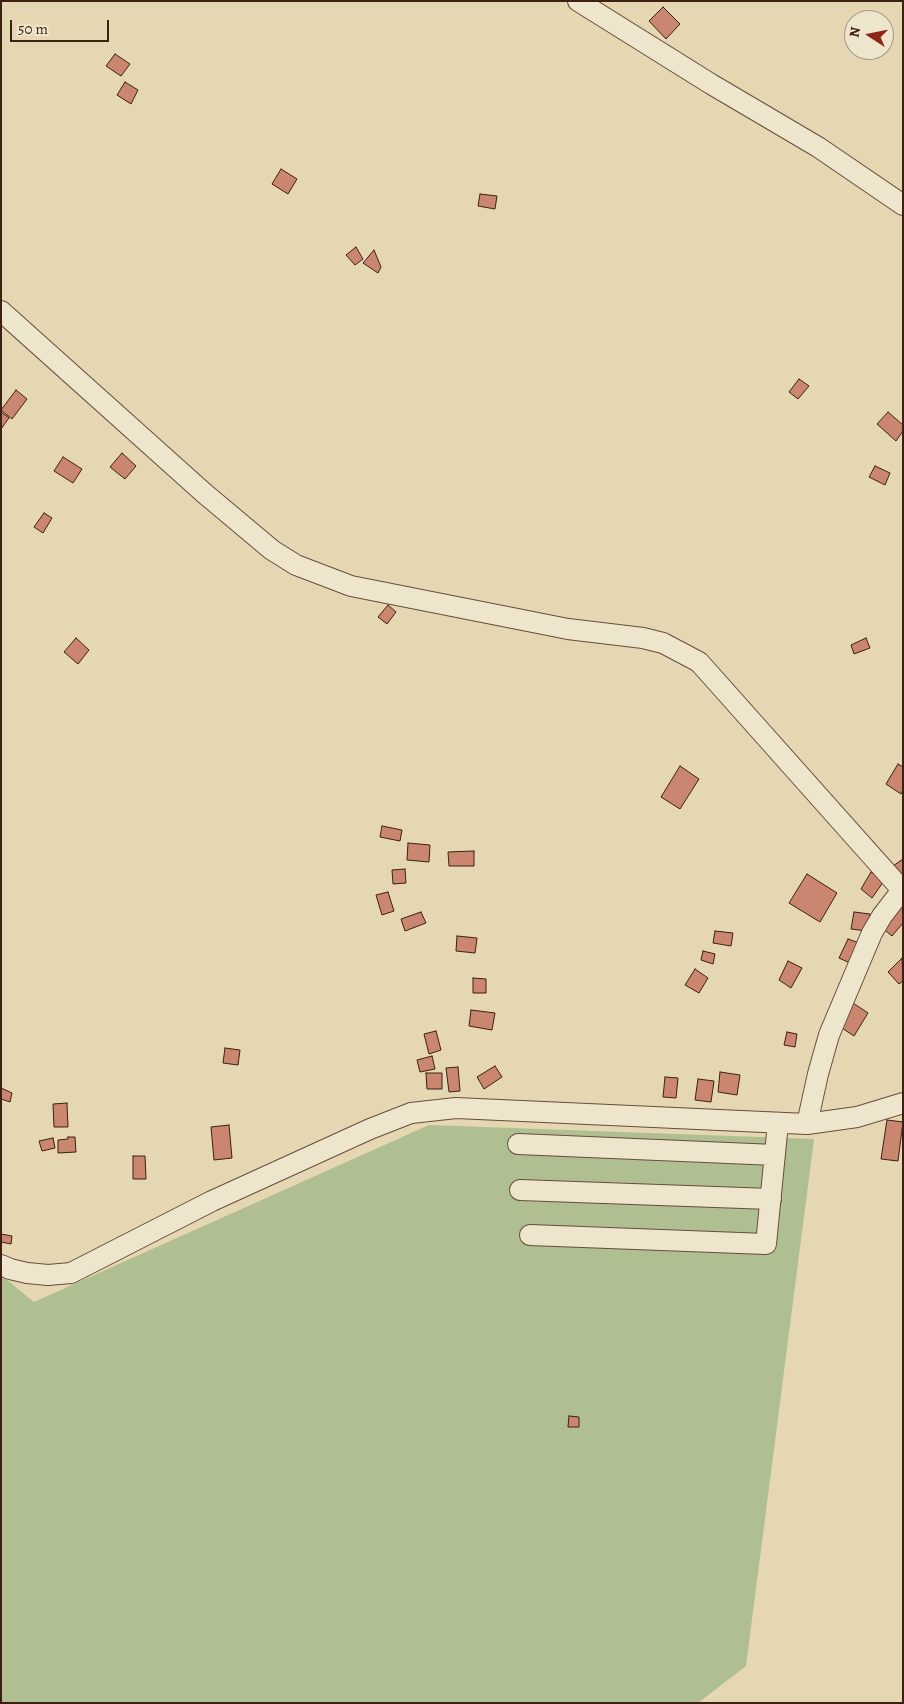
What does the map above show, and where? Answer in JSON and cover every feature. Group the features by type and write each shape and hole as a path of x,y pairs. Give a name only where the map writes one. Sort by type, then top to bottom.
{"street":[{"path":"578,1 711,84 818,146 903,205"},
{"path":"1,311 204,493 272,550 296,564 351,586 568,629 643,638 663,643 699,662 902,891 882,916 872,933 829,1035 807,1124"},
{"path":"1,1265 27,1273 48,1275 71,1273 212,1201 370,1129 411,1113 456,1108 807,1124 857,1117 903,1103"},
{"path":"530,1234 766,1244 778,1123"},
{"path":"518,1144 775,1155"},
{"path":"520,1190 771,1199"}],"green space":[{"path":"429,1125 814,1139 746,1666 698,1703 1,1703 1,1275 34,1302"}],"building":[{"path":"663,7 680,24 666,39 649,21"},
{"path":"115,54 130,64 121,76 106,66"},
{"path":"125,82 138,90 131,104 117,95"},
{"path":"281,169 297,179 288,194 272,184"},
{"path":"480,194 497,196 495,209 478,206"},
{"path":"356,247 363,259 355,265 346,255"},
{"path":"374,250 381,267 378,273 363,263"},
{"path":"799,379 809,386 798,399 789,392"},
{"path":"16,390 27,399 12,419 1,410"},
{"path":"1,412 9,418 1,429"},
{"path":"888,412 903,425 903,431 896,441 877,424"},
{"path":"122,453 136,466 125,479 110,467"},
{"path":"63,457 82,469 73,483 54,471"},
{"path":"875,466 890,473 885,485 869,477"},
{"path":"44,513 52,518 43,533 34,527"},
{"path":"388,605 396,612 387,624 378,617"},
{"path":"76,638 89,650 78,664 64,652"},
{"path":"866,638 870,648 854,654 851,645"},
{"path":"898,764 903,767 903,790 901,794 886,784"},
{"path":"680,766 699,779 680,809 661,797"},
{"path":"382,826 402,830 400,841 380,837"},
{"path":"408,843 430,845 429,862 407,860"},
{"path":"474,851 474,866 449,866 448,852"},
{"path":"903,859 903,877 893,866"},
{"path":"405,869 406,883 393,884 392,870"},
{"path":"871,872 884,881 872,898 861,889"},
{"path":"807,874 837,893 820,922 789,903"},
{"path":"388,892 394,911 382,915 376,895"},
{"path":"898,904 903,908 903,923 892,936 880,926"},
{"path":"421,912 426,923 405,931 401,919"},
{"path":"854,912 870,914 867,931 851,929"},
{"path":"715,931 733,933 731,946 713,943"},
{"path":"457,936 477,938 475,953 456,951"},
{"path":"848,939 862,944 852,964 839,958"},
{"path":"703,951 715,954 713,964 701,960"},
{"path":"902,958 903,981 899,984 888,972"},
{"path":"788,961 802,968 791,988 779,980"},
{"path":"695,969 708,978 699,993 685,985"},
{"path":"473,978 486,979 486,993 473,993"},
{"path":"850,1001 868,1013 854,1036 836,1024"},
{"path":"471,1010 495,1013 492,1030 469,1026"},
{"path":"436,1031 441,1050 429,1054 424,1034"},
{"path":"787,1032 797,1034 795,1047 784,1045"},
{"path":"225,1048 240,1050 238,1065 223,1063"},
{"path":"432,1056 435,1069 420,1072 417,1060"},
{"path":"495,1066 502,1077 484,1089 477,1077"},
{"path":"458,1067 460,1091 449,1092 446,1068"},
{"path":"720,1072 740,1075 737,1095 718,1092"},
{"path":"426,1073 442,1073 442,1089 427,1089"},
{"path":"665,1077 678,1078 676,1098 663,1097"},
{"path":"698,1079 714,1081 711,1102 695,1100"},
{"path":"1,1088 12,1093 10,1102 1,1099"},
{"path":"67,1103 68,1127 54,1127 53,1104"},
{"path":"887,1120 903,1122 898,1161 881,1159"},
{"path":"229,1125 232,1158 214,1160 211,1127"},
{"path":"68,1137 75,1137 76,1152 58,1153 58,1140 68,1139"},
{"path":"53,1138 55,1148 42,1151 39,1141"},
{"path":"133,1156 145,1156 146,1179 133,1179"},
{"path":"1,1234 12,1236 11,1244 1,1242"},
{"path":"569,1416 579,1417 579,1427 568,1427"}]}
